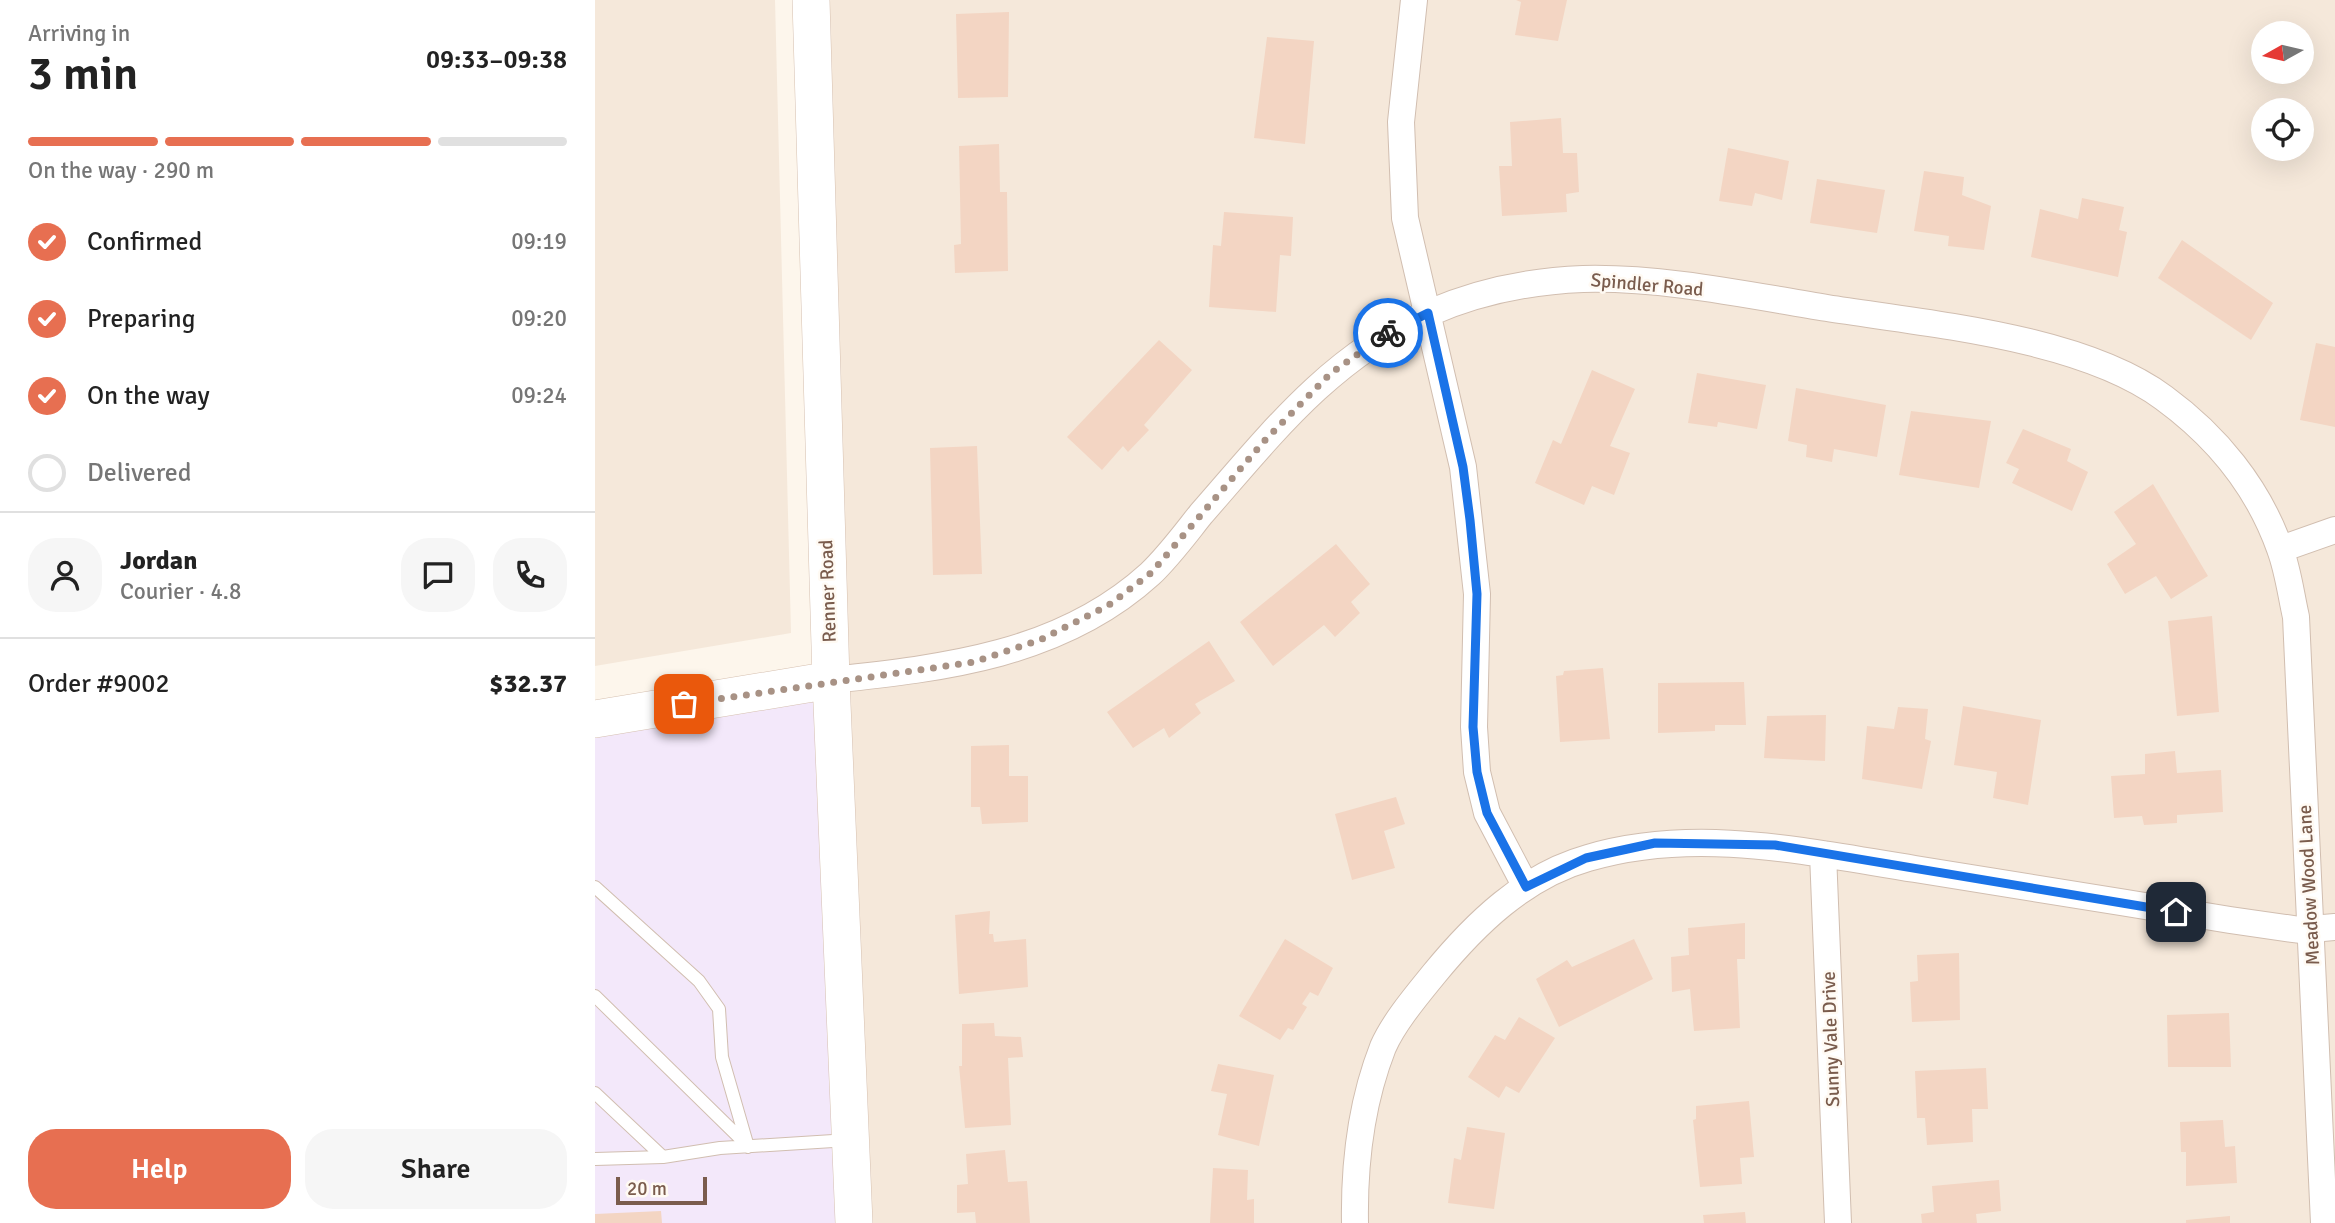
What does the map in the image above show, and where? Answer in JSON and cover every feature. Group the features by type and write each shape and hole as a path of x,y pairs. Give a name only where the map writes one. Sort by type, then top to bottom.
{"main road":[{"name":"Renner Road","path":"811,0 831,680 854,1223"},
{"name":"Spindler Road","path":"595,719 831,680"}],"street":[{"path":"1414,0 1401,122 1405,218 1463,467 1470,520 1477,594 1473,727 1477,772 1487,813 1526,887"},
{"name":"Spindler Road","path":"831,680 974,662 1040,640 1109,605 1151,573 1266,439 1331,373 1371,342 1428,313 1467,298 1531,284 1621,279 2010,337 2114,368 2161,395 2205,431 2234,464 2281,550"},
{"path":"2281,550 2335,530"},
{"name":"Meadow Wood Lane","path":"2281,550 2296,617 2323,929 2324,1223"},
{"path":"1355,1223 1354,1179 1366,1103 1384,1045 1422,989 1465,935 1493,910 1526,887 1586,858 1655,843 1775,845 2230,920 2323,929"},
{"name":"Sunny Vale Drive","path":"1823,854 1838,1223"}],"lane":[{"path":"595,887 699,981 719,1009 722,1057 748,1147"},
{"path":"595,996 748,1147"},
{"path":"595,1093 663,1157"},
{"path":"595,1159 663,1157 748,1147 850,1140"}],"shaded area":[{"path":"595,0 775,0 791,633 595,666"},
{"path":"811,0 2335,0 2335,1223 854,1223"},
{"path":"831,680 849,1223 595,1223 595,719"}],"building":[{"path":"1516,0 1567,0 1558,41 1515,35 1521,2"},
{"path":"1009,12 1008,97 958,98 956,14"},
{"path":"1267,37 1314,41 1305,144 1254,138"},
{"path":"1561,118 1563,153 1577,153 1579,192 1566,194 1567,212 1502,216 1499,166 1512,166 1510,122"},
{"path":"999,144 1000,192 1007,192 1008,271 955,273 954,245 961,244 959,146"},
{"path":"1728,148 1789,161 1782,200 1755,193 1752,206 1719,201"},
{"path":"1924,171 1964,177 1962,195 1991,206 1984,250 1948,246 1949,236 1914,231"},
{"path":"1817,179 1885,190 1877,233 1810,223"},
{"path":"2082,198 2124,207 2119,230 2127,232 2118,277 2031,257 2040,209 2078,219"},
{"path":"1224,212 1293,217 1291,256 1280,255 1276,312 1209,307 1213,245 1221,246"},
{"path":"2182,240 2273,303 2251,340 2158,278"},
{"path":"1159,340 1192,370 1144,425 1149,430 1128,452 1123,446 1102,470 1067,437"},
{"path":"2316,343 2335,347 2335,427 2300,420"},
{"path":"1592,370 1635,389 1610,446 1630,453 1614,495 1592,486 1584,505 1535,483 1553,440 1561,444"},
{"path":"1697,373 1766,385 1757,429 1718,422 1717,427 1688,423"},
{"path":"1796,388 1886,405 1877,457 1834,449 1832,462 1806,457 1807,445 1788,441"},
{"path":"1911,411 1991,421 1979,488 1899,475"},
{"path":"2023,429 2071,449 2067,461 2088,472 2072,511 2012,483 2019,469 2006,463"},
{"path":"977,446 982,574 933,575 930,448"},
{"path":"2153,484 2208,576 2171,599 2156,576 2125,594 2107,564 2136,544 2114,512"},
{"path":"1336,544 1370,584 1351,602 1360,613 1335,637 1324,625 1273,666 1240,622"},
{"path":"2212,616 2219,712 2177,716 2168,621"},
{"path":"1209,641 1235,681 1195,704 1201,713 1169,738 1164,728 1133,748 1107,712"},
{"path":"1603,668 1610,739 1560,742 1556,676 1563,675 1564,671"},
{"path":"1744,682 1746,725 1715,725 1715,731 1658,733 1658,683"},
{"path":"1963,706 2041,720 2028,805 1993,798 1997,772 1954,765"},
{"path":"1898,707 1928,709 1925,739 1931,741 1922,789 1862,779 1867,726 1894,729"},
{"path":"1826,715 1825,761 1764,758 1767,716"},
{"path":"1009,745 1009,776 1028,776 1028,822 982,824 980,807 971,807 971,746"},
{"path":"2175,751 2177,773 2221,770 2223,812 2177,815 2177,823 2144,825 2142,816 2114,818 2111,776 2145,774 2145,754"},
{"path":"1396,797 1405,824 1384,831 1395,868 1352,880 1335,814"},
{"path":"990,911 989,934 993,934 994,942 1026,939 1028,987 959,994 955,915"},
{"path":"1745,923 1745,959 1737,959 1740,1028 1694,1031 1690,989 1672,992 1671,957 1689,955 1688,928"},
{"path":"1285,939 1333,968 1318,996 1310,992 1302,1004 1307,1007 1293,1030 1288,1028 1280,1040 1239,1016"},
{"path":"1634,939 1653,979 1559,1027 1536,979 1567,960 1572,967"},
{"path":"1959,953 1960,1020 1912,1022 1910,982 1918,981 1917,955"},
{"path":"2229,1013 2231,1067 2168,1067 2167,1015"},
{"path":"1519,1017 1555,1038 1519,1093 1506,1086 1499,1098 1468,1077 1495,1035 1505,1040"},
{"path":"994,1023 995,1036 1021,1037 1023,1057 1008,1058 1011,1125 965,1128 959,1066 962,1066 962,1024"},
{"path":"1218,1064 1274,1075 1259,1146 1218,1135 1227,1094 1211,1091"},
{"path":"1986,1068 1988,1109 1972,1109 1973,1142 1927,1145 1925,1118 1917,1118 1915,1071"},
{"path":"1749,1101 1754,1157 1740,1158 1742,1184 1700,1187 1693,1120 1696,1119 1696,1106"},
{"path":"2223,1120 2225,1147 2235,1146 2237,1183 2186,1186 2186,1152 2181,1152 2180,1122"},
{"path":"1467,1127 1505,1133 1494,1209 1448,1203 1454,1158 1461,1160"},
{"path":"1005,1150 1008,1182 1027,1181 1030,1223 976,1223 975,1212 957,1213 957,1185 968,1184 966,1154"},
{"path":"1213,1168 1248,1170 1247,1200 1254,1199 1254,1223 1210,1223"},
{"path":"1999,1180 2001,1211 1976,1214 1977,1223 1922,1223 1921,1214 1934,1212 1932,1186"},
{"path":"661,1211 662,1223 595,1223 595,1214"},
{"path":"1745,1212 1746,1223 1704,1223 1703,1215"},
{"path":"2230,1216 2230,1223 2186,1223 2186,1220"}],"way so far":[{"path":"684,704 831,680 938,669 974,662 1040,640 1109,605 1151,573 1266,439 1331,373 1371,342 1388,333"}],"route":[{"path":"1388,333 1428,313 1463,467 1470,520 1477,594 1473,727 1477,772 1487,813 1526,887 1586,858 1655,843 1775,845 2176,912"}]}
